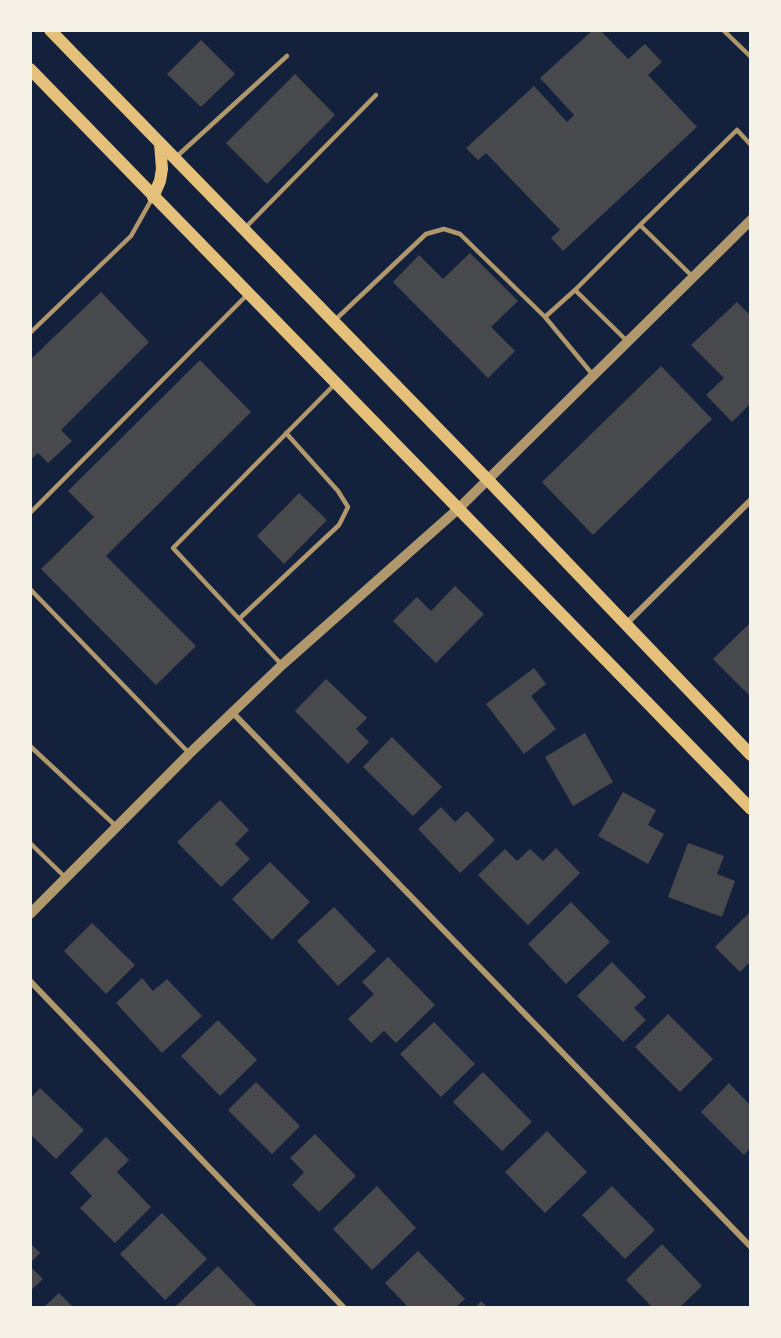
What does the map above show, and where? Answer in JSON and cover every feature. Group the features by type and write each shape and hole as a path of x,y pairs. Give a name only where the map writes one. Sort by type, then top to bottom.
{"main road":[{"path":"50,30 487,479 751,755"},
{"path":"30,69 751,809"},
{"path":"153,197 160,182 162,169 160,142"}],"street":[{"path":"30,914 232,712 458,509 751,220"},
{"path":"626,624 751,500"},
{"path":"232,712 751,1246"},
{"path":"30,981 344,1308"}],"lane":[{"path":"723,30 751,57"},
{"path":"176,159 287,56"},
{"path":"244,229 376,95"},
{"path":"545,318 736,130 751,145"},
{"path":"30,333 131,236 153,197"},
{"path":"640,225 693,277"},
{"path":"334,321 426,234 444,230 460,234 545,318 593,375"},
{"path":"575,290 627,342"},
{"path":"30,513 248,294"},
{"path":"282,665 174,548 335,384"},
{"path":"239,619 339,525 348,507 338,491 286,434"},
{"path":"30,589 189,754"},
{"path":"30,746 117,827"},
{"path":"30,843 66,878"}],"building":[{"path":"593,30 600,30 628,59 645,44 662,62 648,75 697,127 563,251 551,238 560,230 486,153 478,160 466,148 534,86 567,122 574,115 540,78"},
{"path":"201,40 235,74 201,107 167,74"},
{"path":"295,74 335,115 267,184 226,143"},
{"path":"470,253 518,301 491,327 515,351 488,378 393,282 419,255 443,279"},
{"path":"101,292 149,342 61,430 72,441 48,463 38,453 30,460 30,360"},
{"path":"737,302 751,316 751,403 732,422 706,395 724,378 691,345"},
{"path":"200,360 251,412 106,556 196,646 156,685 41,569 94,517 68,491"},
{"path":"661,366 712,419 593,535 542,482"},
{"path":"299,493 327,520 284,564 257,536"},
{"path":"455,586 484,614 436,663 393,621 417,597 431,611"},
{"path":"751,622 751,697 713,659"},
{"path":"534,668 546,684 531,696 556,729 524,754 486,704"},
{"path":"326,679 367,718 356,729 369,742 348,764 295,711"},
{"path":"585,733 613,782 573,806 545,757"},
{"path":"392,737 442,787 413,816 363,767"},
{"path":"623,792 656,810 648,825 664,834 648,864 598,836"},
{"path":"220,800 249,830 235,844 250,859 221,887 177,842"},
{"path":"441,807 455,822 467,811 495,840 460,873 418,829"},
{"path":"688,843 724,856 717,874 735,881 722,917 668,897"},
{"path":"556,848 580,873 528,925 478,875 505,849 517,861 530,849 543,861"},
{"path":"270,862 310,902 272,940 232,899"},
{"path":"571,902 610,942 566,984 528,944"},
{"path":"334,907 376,951 338,986 297,941"},
{"path":"751,911 751,961 740,972 715,947"},
{"path":"92,923 135,965 106,994 64,951"},
{"path":"388,957 435,1005 396,1043 384,1031 371,1043 348,1019 374,994 362,982"},
{"path":"612,962 646,997 634,1008 646,1020 623,1042 577,996"},
{"path":"142,978 153,991 167,979 202,1016 162,1053 116,1003"},
{"path":"668,1014 713,1059 680,1092 635,1047"},
{"path":"218,1020 257,1060 220,1096 181,1056"},
{"path":"434,1022 475,1064 441,1097 400,1054"},
{"path":"483,1072 532,1122 502,1151 453,1102"},
{"path":"256,1082 300,1126 272,1154 228,1110"},
{"path":"729,1083 751,1106 751,1147 744,1155 701,1112"},
{"path":"40,1088 84,1130 56,1159 30,1134 30,1099"},
{"path":"547,1131 587,1172 545,1213 505,1172"},
{"path":"315,1134 356,1176 319,1212 292,1185 304,1172 290,1158"},
{"path":"106,1137 129,1160 117,1172 151,1207 115,1243 80,1208 92,1196 70,1173"},
{"path":"377,1186 416,1228 372,1270 333,1229"},
{"path":"612,1186 655,1230 625,1259 582,1215"},
{"path":"162,1213 207,1259 165,1300 120,1254"},
{"path":"30,1243 40,1253 30,1263"},
{"path":"662,1244 702,1286 679,1308 653,1308 626,1280"},
{"path":"418,1251 465,1299 455,1308 409,1308 385,1283"},
{"path":"30,1266 43,1279 30,1291"},
{"path":"218,1266 258,1308 178,1308 176,1306"},
{"path":"59,1293 74,1308 43,1308"},
{"path":"481,1301 488,1308 475,1308"}]}
